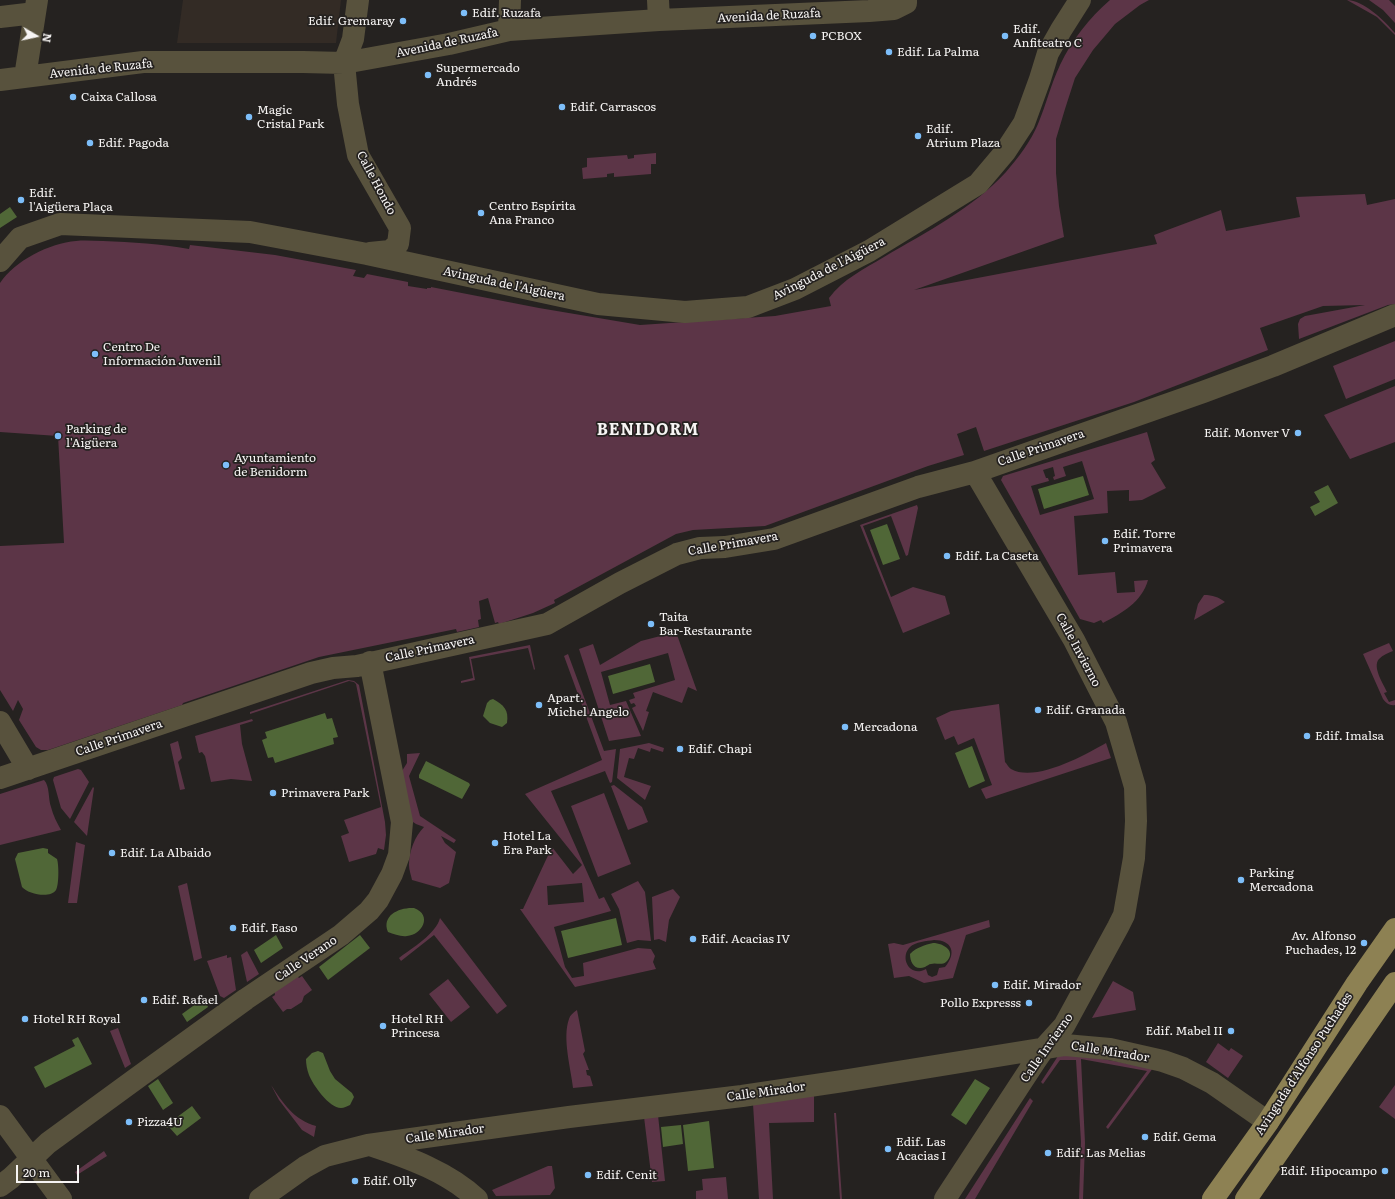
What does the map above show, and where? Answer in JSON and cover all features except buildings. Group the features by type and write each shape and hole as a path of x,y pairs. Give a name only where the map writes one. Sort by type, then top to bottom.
{"main road":[{"name":"Avinguda d'Alfonso Puchades","path":"1214,1199 1268,1122 1357,983 1395,928"},
{"path":"1246,1199 1395,983"},
{"path":"1242,1199 1248,1185 1275,1147 1278,1133 1268,1122"}],"street":[{"path":"344,63 353,39 358,0"},
{"path":"509,30 510,0"},
{"name":"Avinguda de l'Aigüera","path":"0,261 20,238 60,224 250,232 377,256 598,304 685,312 748,307 794,289 869,251 978,184 1005,152 1024,123 1048,53 1080,0"},
{"name":"Avenida de Ruzafa","path":"0,80 143,62 344,63 449,44 509,30 658,10 761,8 869,11 900,4"},
{"path":"0,17 36,6 25,77"},
{"name":"Calle Hondo","path":"344,63 348,104 358,155 400,228 398,244 390,251 377,256"},
{"name":"Calle Primavera","path":"0,778 311,673 333,668 357,666 546,624 620,583 677,554 700,548 725,547 774,539 918,486 975,472 1210,390 1273,366 1395,315"},
{"name":"Calle Invierno","path":"946,1199 1045,1047 1064,1026 1124,915 1134,858 1136,821 1135,787 1116,722 1074,640 975,472"},
{"name":"Calle Verano","path":"0,1186 11,1178 48,1143 246,999 341,935 369,911 378,900 392,874 399,855 402,822 370,662"},
{"path":"0,722 28,769"},
{"name":"Calle Mirador","path":"260,1199 305,1167 325,1156 368,1145 570,1117 734,1097 1065,1045 1110,1049 1163,1061 1183,1068 1212,1083 1268,1122"},
{"path":"0,1116 61,1199"},
{"path":"368,1145 407,1157 466,1189 477,1199"}],"shaded area":[{"path":"183,0 341,0 336,43 177,43"},
{"path":"1110,0 1149,0 1115,24 1093,50 1075,78 1056,139 1056,173 1064,237 914,290 1157,244 1154,235 1221,210 1226,231 1300,217 1296,197 1365,194 1367,205 1395,199 1395,304 1388,305 1299,339 1298,324 1300,319 1305,316 1365,305 1323,306 1260,328 1268,350 1134,402 984,451 976,427 957,434 964,455 928,466 765,526 693,530 676,534 554,600 555,603 533,613 499,624 498,622 495,623 488,598 479,601 481,619 478,620 479,627 457,632 456,629 319,657 48,750 41,750 36,747 19,720 23,709 18,700 13,711 0,690 0,546 64,543 58,436 0,432 0,283 14,267 44,249 66,242 90,241 136,243 189,249 190,245 275,255 356,270 353,276 364,278 367,274 408,282 408,286 427,289 431,287 539,308 640,325 775,316 831,306 829,298 847,280 964,209 1006,172 1032,137 1041,117 1057,72 1070,47 1088,22"},
{"path":"1347,0 1360,3 1367,7 1391,28 1395,35 1377,17"},
{"path":"1369,0 1389,0 1395,6 1395,23 1383,10"},
{"path":"656,153 656,164 651,164 651,174 614,177 614,173 607,174 607,177 583,179 582,168 587,167 587,158 627,155 628,159 634,158 634,155"},
{"path":"10,207 17,217 0,228 0,214"},
{"path":"1395,341 1395,379 1346,399 1333,366"},
{"path":"1395,386 1395,442 1350,459 1324,415"},
{"path":"1147,432 1155,460 1151,463 1166,488 1142,500 1129,501 1129,490 1107,491 1108,513 1074,516 1078,575 1115,572 1117,593 1135,592 1134,581 1148,580 1141,595 1136,601 1124,611 1103,623 1101,620 1094,623 1080,619 1001,480 1003,476","holes":["1082,461 1094,499 1040,515 1031,486 1049,481 1043,470 1053,467 1055,476 1053,477 1054,480 1066,476 1063,467"]},
{"path":"1083,476 1089,495 1044,509 1038,489"},
{"path":"1328,485 1338,503 1315,516 1310,507 1320,502 1314,492"},
{"path":"917,505 918,508 908,555 906,556 891,516 863,526 891,597 913,587 945,596 950,614 903,633 860,525"},
{"path":"887,524 900,559 883,565 870,530"},
{"path":"1204,595 1210,595 1225,602 1194,620 1198,604"},
{"path":"676,632 697,691 688,687 682,703 653,692 646,711 649,712 643,731 632,708 636,706 634,703 631,704 629,700 635,698 633,693 675,680 668,653 601,672 610,705 626,701 641,736 609,741 579,649 593,644 600,665 641,641"},
{"path":"1389,643 1393,651 1379,659 1377,662 1377,671 1387,692 1384,693 1389,702 1395,700 1395,705 1388,704 1383,699 1363,654"},
{"path":"530,645 534,670 528,648 471,659 475,680 461,683 461,681 473,678 469,657"},
{"path":"568,654 604,751 616,749 612,782 610,783 605,771 551,791 599,899 604,897 611,911 554,927 565,967 572,978 584,976 583,963 638,948 651,949 655,956 653,962 656,969 575,987 520,909 523,909 552,847 573,874 582,865 525,794 602,760 564,656","holes":["582,883 584,902 548,905 547,886"]},
{"path":"650,664 655,682 613,694 608,676"},
{"path":"348,680 354,681 359,685 385,822 386,835 384,850 378,848 376,854 349,862 341,836 349,833 344,820 381,807 356,684 349,681 250,714 250,712"},
{"path":"493,699 500,703 506,711 507,723 502,727 490,723 483,716 487,703"},
{"path":"999,704 1005,762 1011,769 1033,773 1046,770 1060,766 1106,743 1111,758 986,799 981,789 992,785 974,738 958,745 954,736 945,740 936,718 951,711"},
{"path":"325,713 327,719 332,718 338,737 333,738 334,744 275,763 273,757 268,758 262,740 267,738 265,732"},
{"path":"252,719 253,721 240,725 242,744 252,781 231,779 211,782 205,756 202,752 199,753 195,736"},
{"path":"178,741 182,758 178,762 185,789 180,790 170,744"},
{"path":"649,743 664,748 663,752 651,748 650,752 638,748 634,759 629,758 624,777 651,786 645,800 617,778 620,749"},
{"path":"972,746 985,781 969,788 955,753"},
{"path":"420,753 409,776 420,816 456,840 454,843 441,836 445,843 456,852 449,883 440,888 412,880 409,869 409,860 413,844 424,827 410,820 402,771 407,763 407,754"},
{"path":"426,761 469,783 470,785 462,799 419,778"},
{"path":"78,769 81,770 89,782 70,819 61,808 53,780 54,777"},
{"path":"44,780 48,789 53,813 61,830 0,845 0,794"},
{"path":"614,785 642,807 648,822 628,830 611,786"},
{"path":"93,787 94,788 87,836 74,822"},
{"path":"604,793 631,864 598,877 571,806"},
{"path":"76,842 85,845 77,903 68,903"},
{"path":"43,848 48,849 48,853 57,859 58,862 58,884 56,890 53,893 44,895 29,892 22,887 15,859 18,853"},
{"path":"638,881 645,892 651,941 638,940 627,943 619,909 611,894"},
{"path":"187,883 202,958 194,961 178,886"},
{"path":"673,889 680,897 669,920 666,942 659,939 654,940 652,897"},
{"path":"414,908 420,911 423,915 424,920 421,929 412,935 405,936 388,932 387,921 393,913 403,909"},
{"path":"440,918 507,1006 497,1014 434,935 401,961 399,958 429,935 438,924"},
{"path":"616,918 622,945 568,958 561,931"},
{"path":"989,920 990,927 966,935 953,978 924,983 909,976 894,978 888,944 894,943 903,945","holes":["925,941 940,941 949,945 952,952 949,962 945,967 939,968 937,975 932,977 928,975 926,969 915,971 908,966 906,956 907,951 912,945"]},
{"path":"276,935 283,948 261,963 254,950"},
{"path":"360,935 370,948 328,980 319,967"},
{"path":"933,943 945,946 950,952 949,958 942,964 935,963 921,968 916,967 912,963 910,954 918,948"},
{"path":"247,951 259,974 247,982 241,955"},
{"path":"227,955 227,958 231,957 236,990 224,998 220,996 207,961"},
{"path":"297,976 299,978 302,976 312,990 304,996 302,1002 283,1012 272,997 275,995 274,990"},
{"path":"448,979 470,1007 451,1022 429,994"},
{"path":"1113,981 1133,992 1136,1010 1092,1018"},
{"path":"204,998 208,1007 187,1022 182,1014"},
{"path":"577,1010 585,1051 583,1054 589,1070 586,1070 587,1075 590,1076 593,1086 573,1088 566,1035 569,1018"},
{"path":"118,1028 131,1064 125,1068 110,1031"},
{"path":"78,1037 92,1064 45,1088 34,1067 75,1046 72,1040"},
{"path":"1218,1043 1229,1051 1231,1048 1243,1056 1228,1078 1206,1062"},
{"path":"318,1051 323,1053 335,1079 352,1093 354,1097 350,1105 341,1108 336,1107 322,1095 311,1079 308,1073 306,1059 312,1053"},
{"path":"1080,1055 1153,1068 1108,1129 1106,1127 1147,1071 1081,1059 1085,1143 1083,1199 1079,1199 1081,1142 1076,1060 1060,1060 1043,1084 1041,1082 1058,1056"},
{"path":"158,1079 173,1103 163,1110 148,1086"},
{"path":"975,1079 990,1088 966,1125 951,1115"},
{"path":"271,1085 295,1115 301,1120 316,1126 314,1137 302,1130 279,1100"},
{"path":"1395,1085 1395,1119 1379,1107"},
{"path":"814,1094 814,1122 769,1123 773,1199 759,1199 753,1104"},
{"path":"1030,1098 1033,1101 975,1199 965,1199"},
{"path":"192,1106 201,1118 177,1136 169,1127 167,1128 165,1126"},
{"path":"834,1113 836,1113 842,1199 840,1199"},
{"path":"658,1115 665,1181 652,1182 644,1117"},
{"path":"709,1121 714,1168 688,1171 683,1125"},
{"path":"681,1125 683,1144 663,1147 661,1127"},
{"path":"104,1151 107,1156 77,1175 75,1172"},
{"path":"548,1166 552,1166 555,1188 550,1195 496,1196 492,1190"},
{"path":"726,1177 728,1199 696,1199 696,1191 703,1190 702,1179"}],"place":[{"name":"Edif. Ruzafa","path":"464,13"},
{"name":"Edif. Gremaray","path":"403,21"},
{"name":"PCBOX","path":"813,36"},
{"name":"Edif. Anfiteatro C","path":"1005,36"},
{"name":"Edif. La Palma","path":"889,52"},
{"name":"Supermercado Andrés","path":"428,75"},
{"name":"Caixa Callosa","path":"73,97"},
{"name":"Edif. Carrascos","path":"562,107"},
{"name":"Magic Cristal Park","path":"249,117"},
{"name":"Edif. Atrium Plaza","path":"918,136"},
{"name":"Edif. Pagoda","path":"90,143"},
{"name":"Edif. l'Aigüera Plaça","path":"21,200"},
{"name":"Centro Espírita Ana Franco","path":"481,213"},
{"name":"Centro De Información Juvenil","path":"95,354"},
{"name":"Edif. Monver V","path":"1298,433"},
{"name":"Parking de l'Aigüera","path":"58,436"},
{"name":"Ayuntamiento de Benidorm","path":"226,465"},
{"name":"Edif. Torre Primavera","path":"1105,541"},
{"name":"Edif. La Caseta","path":"947,556"},
{"name":"Taita Bar-Restaurante","path":"651,624"},
{"name":"Apart. Michel Angelo","path":"539,705"},
{"name":"Edif. Granada","path":"1038,710"},
{"name":"Mercadona","path":"845,727"},
{"name":"Edif. Imalsa","path":"1307,736"},
{"name":"Edif. Chapi","path":"680,749"},
{"name":"Primavera Park","path":"273,793"},
{"name":"Hotel La Era Park","path":"495,843"},
{"name":"Edif. La Albaido","path":"112,853"},
{"name":"Parking Mercadona","path":"1241,880"},
{"name":"Edif. Easo","path":"233,928"},
{"name":"Edif. Acacias IV","path":"693,939"},
{"name":"Av. Alfonso Puchades, 12","path":"1364,943"},
{"name":"Edif. Mirador","path":"995,985"},
{"name":"Edif. Rafael","path":"144,1000"},
{"name":"Pollo Expresss","path":"1029,1003"},
{"name":"Hotel RH Royal","path":"25,1019"},
{"name":"Hotel RH Princesa","path":"383,1026"},
{"name":"Edif. Mabel II","path":"1231,1031"},
{"name":"Pizza4U","path":"129,1122"},
{"name":"Edif. Gema","path":"1145,1137"},
{"name":"Edif. Las Acacias I","path":"888,1149"},
{"name":"Edif. Las Melias","path":"1048,1153"},
{"name":"Edif. Hipocampo","path":"1385,1171"},
{"name":"Edif. Cenit","path":"588,1175"},
{"name":"Edif. Olly","path":"355,1181"}],"district":[{"name":"BENIDORM","path":"648,430"}]}
